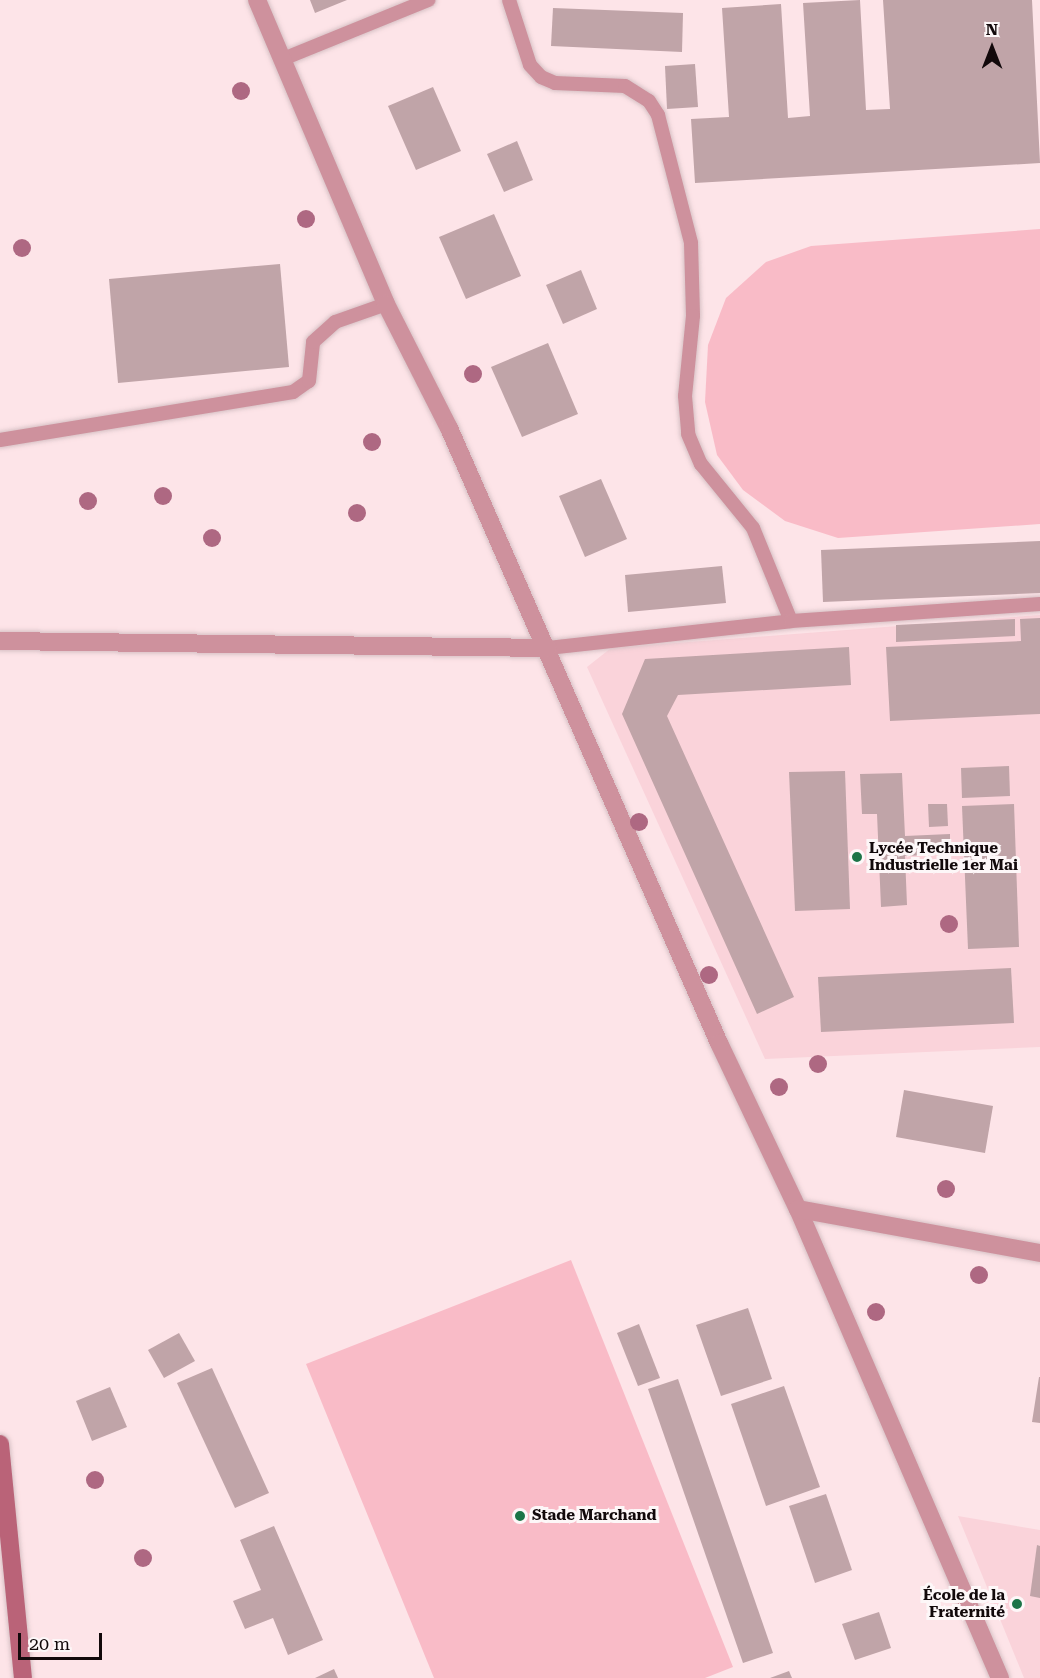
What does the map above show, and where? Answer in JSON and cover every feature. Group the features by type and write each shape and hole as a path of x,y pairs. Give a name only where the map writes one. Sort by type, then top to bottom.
{"street":[{"path":"256,0 386,304 448,428 548,648 719,1044 798,1209 1000,1678"},
{"path":"0,641 548,648"},
{"path":"798,1209 1040,1253"},
{"path":"0,1444 5,1562 23,1678"}],"lane":[{"path":"283,59 428,0"},
{"path":"509,0 530,65 542,77 555,83 624,86 649,101 658,115 691,243 693,316 685,396 688,434 701,464 753,528 791,621"},
{"path":"0,440 293,392 309,381 313,342 335,322 386,304"},
{"path":"548,648 791,621 1040,604"}],"shaded area":[{"path":"1040,229 1040,524 838,538 785,521 743,490 717,455 705,402 708,345 726,298 766,262 811,246"},
{"name":"Lycée Technique Industrielle 1er Mai","path":"1040,615 1040,1047 765,1059 587,667 611,648"},
{"name":"Stade Marchand","path":"571,1260 733,1667 705,1678 434,1678 306,1364"},
{"name":"École de la Fraternité","path":"958,1516 1040,1530 1040,1678 1024,1678"}],"building":[{"path":"310,0 347,0 315,13"},
{"path":"860,0 866,110 890,109 883,0 1032,0 1040,163 695,183 691,119 729,117 722,8 781,4 788,118 810,116 803,3"},
{"path":"553,8 683,13 682,52 551,46"},
{"path":"695,64 698,107 667,109 665,66"},
{"path":"433,87 461,151 416,170 388,106"},
{"path":"517,141 533,180 504,192 487,154"},
{"path":"494,214 521,276 466,299 439,237"},
{"path":"280,264 289,367 118,383 109,279"},
{"path":"581,270 597,309 563,324 546,285"},
{"path":"548,343 578,414 522,437 491,367"},
{"path":"601,479 627,539 585,557 559,496"},
{"path":"1040,541 1040,593 823,602 821,550"},
{"path":"722,566 726,603 628,612 625,575"},
{"path":"1040,618 1040,714 890,721 886,647 1021,641 1020,619"},
{"path":"1015,619 1015,636 896,642 896,625"},
{"path":"849,647 851,685 678,695 667,716 794,997 757,1014 622,714 645,659"},
{"path":"1009,766 1010,796 962,798 961,768"},
{"path":"845,771 850,909 795,911 789,772"},
{"path":"902,773 905,836 950,834 950,854 905,856 907,905 881,907 877,814 862,814 860,774"},
{"path":"928,804 947,804 948,826 929,827"},
{"path":"1014,804 1019,947 968,949 962,806"},
{"path":"1011,968 1014,1023 821,1032 818,977"},
{"path":"904,1090 993,1106 985,1153 896,1137"},
{"path":"748,1308 772,1379 721,1396 696,1325"},
{"path":"639,1324 660,1378 638,1386 617,1333"},
{"path":"179,1333 195,1361 164,1378 148,1350"},
{"path":"212,1368 269,1493 235,1508 177,1383"},
{"path":"1040,1377 1040,1423 1032,1422"},
{"path":"678,1379 773,1653 743,1663 648,1389"},
{"path":"784,1386 820,1487 766,1506 731,1404"},
{"path":"110,1387 127,1427 92,1441 76,1401"},
{"path":"826,1494 852,1570 815,1583 789,1506"},
{"path":"274,1526 323,1640 288,1655 273,1618 245,1629 233,1601 261,1590 240,1540"},
{"path":"1037,1545 1040,1546 1040,1598 1030,1596"},
{"path":"879,1612 891,1648 855,1660 842,1624"},
{"path":"334,1669 338,1678 315,1678"},
{"path":"789,1671 792,1678 770,1678"}],"place":[{"name":"Lycée Technique Industrielle 1er Mai","path":"857,857"},
{"name":"Stade Marchand","path":"520,1516"},
{"name":"École de la Fraternité","path":"1017,1604"}]}
